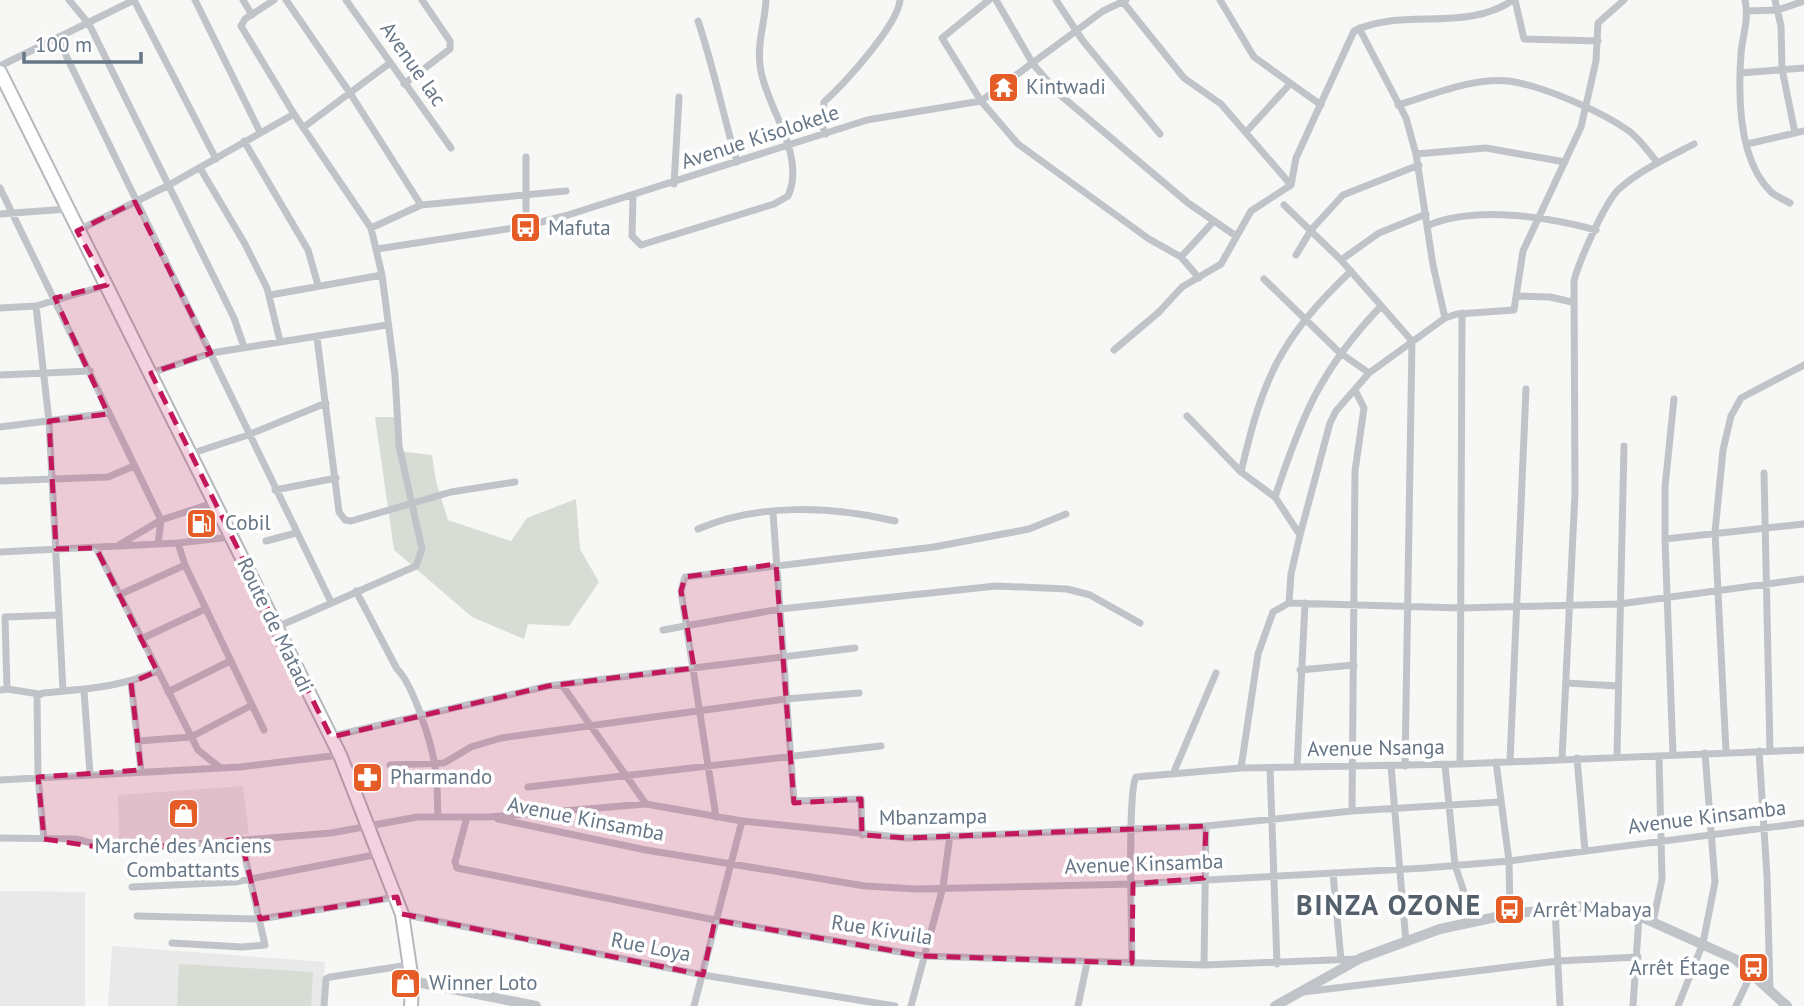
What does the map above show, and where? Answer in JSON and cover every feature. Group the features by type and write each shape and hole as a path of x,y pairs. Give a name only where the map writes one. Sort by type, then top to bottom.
{"main road":[{"name":"Route de Matadi","path":"0,72 340,755 402,914 412,981 411,1006"}],"street":[{"path":"69,0 89,24 234,318 244,347"},
{"path":"0,66 134,0 216,159"},
{"path":"195,0 260,132"},
{"path":"243,0 252,15"},
{"path":"274,0 252,15 242,26 295,114 371,228 382,275 395,375 399,446 422,549 421,559 405,572 277,627"},
{"path":"286,0 350,93 421,205"},
{"name":"Avenue lac","path":"346,0 450,148"},
{"path":"404,84 450,49 450,41 422,0"},
{"path":"632,197 632,236 641,245 782,201 788,195 791,190 790,146 766,91 760,66 760,34 766,0"},
{"path":"826,134 822,126 824,102 856,72 892,20 900,0"},
{"path":"989,0 942,38 981,101 1018,144 1033,157 1149,239 1181,257 1199,278"},
{"path":"996,0 1033,64 1074,107 1146,164 1188,203 1236,236"},
{"path":"1056,0 1075,31 1160,134"},
{"path":"1220,0 1255,57 1289,85 1321,105"},
{"path":"1114,350 1159,312 1182,287 1221,264 1251,211 1291,185 1296,158 1351,35 1359,28 1418,20 1460,19 1490,12 1514,0 1524,39 1598,41"},
{"path":"1289,603 1291,574 1300,535 1330,424 1342,402 1356,392 1369,373 1445,318 1462,313 1514,310 1523,251 1565,162 1586,108 1600,18 1624,0"},
{"path":"1745,0 1748,11 1740,73 1747,144 1758,171 1771,191 1790,203"},
{"path":"1775,0 1783,69 1795,133"},
{"path":"1120,1 1184,78 1222,104 1291,185"},
{"name":"Avenue Kisolokele","path":"377,249 526,226 632,197 896,113 981,101 1120,1"},
{"path":"1748,11 1778,10 1804,1"},
{"path":"698,22 715,70 723,116 737,162"},
{"path":"1359,28 1406,118 1419,165 1427,226 1445,318"},
{"path":"58,39 331,602"},
{"path":"304,127 390,63"},
{"path":"1740,73 1804,68"},
{"path":"1398,105 1465,86 1508,81 1586,108 1631,132 1658,163"},
{"path":"1247,131 1289,85"},
{"path":"674,184 680,97"},
{"path":"77,231 169,185 295,114"},
{"path":"1747,144 1804,131"},
{"path":"244,141 308,250 318,285"},
{"path":"1562,759 1575,493 1575,312 1572,302 1580,260 1620,188 1694,144"},
{"path":"1416,154 1486,148 1565,162"},
{"path":"526,157 526,226"},
{"path":"1296,254 1311,230 1343,195 1419,165"},
{"path":"200,168 245,244 270,295 279,341"},
{"path":"0,188 161,520 158,544"},
{"path":"371,228 421,205 566,191"},
{"path":"1284,205 1341,260 1412,341 1405,766"},
{"path":"0,214 69,209"},
{"path":"1341,260 1379,233 1426,214"},
{"path":"1427,226 1451,218 1488,215 1569,223 1596,230"},
{"path":"1181,257 1214,221"},
{"path":"1241,472 1256,405 1287,342 1304,320 1351,271"},
{"path":"270,295 382,275"},
{"path":"1264,279 1339,352 1369,373"},
{"path":"0,308 36,306 55,298 107,285"},
{"path":"1517,296 1550,297 1572,302"},
{"path":"36,306 49,422 63,691"},
{"path":"1275,497 1308,403 1339,352 1381,306"},
{"path":"1460,764 1462,313"},
{"path":"151,373 211,353 387,325"},
{"path":"317,338 339,512 345,520 451,492 515,482"},
{"path":"1726,752 1715,532 1723,450 1731,416 1741,398 1749,391 1804,365"},
{"path":"0,375 90,371"},
{"path":"1510,761 1519,606 1526,388"},
{"path":"1352,811 1355,471 1364,408 1356,392"},
{"path":"1673,755 1666,598 1665,487 1674,399"},
{"path":"190,454 248,435 326,403"},
{"path":"0,427 109,414"},
{"path":"1187,416 1241,472 1275,497 1300,535"},
{"path":"1617,756 1624,446"},
{"path":"0,481 108,477 134,466"},
{"path":"1764,472 1763,526 1770,751"},
{"path":"275,490 336,478"},
{"path":"119,546 161,520 214,503"},
{"path":"698,529 742,513 845,510 894,521"},
{"path":"773,513 794,801 861,799 862,835"},
{"path":"716,817 689,624 681,590 685,577 934,547 1029,528 1066,514"},
{"path":"1665,539 1763,526 1804,524"},
{"path":"266,541 296,533"},
{"path":"0,552 178,543 231,537"},
{"path":"178,543 205,609 264,730"},
{"path":"96,548 198,750 218,766"},
{"path":"119,595 185,565"},
{"path":"1241,768 1258,654 1273,612 1289,603 1462,608 1619,604 1766,582 1804,579"},
{"path":"663,629 780,610 954,589 1042,586 1090,595 1140,623"},
{"path":"356,591 397,669 405,676 421,716 435,765 438,817"},
{"path":"1297,767 1305,603"},
{"path":"141,639 205,609"},
{"path":"60,615 5,617 4,690 39,694 84,691 131,683 157,671"},
{"path":"329,737 486,698 562,685 783,655 855,649"},
{"path":"168,692 230,661"},
{"path":"1300,670 1354,665"},
{"path":"1173,774 1216,673"},
{"path":"131,683 141,770"},
{"path":"1566,683 1618,686"},
{"path":"562,685 646,804"},
{"path":"84,691 90,774"},
{"path":"390,765 435,765 486,742 785,699 859,693"},
{"path":"39,694 36,701 38,777 44,839"},
{"path":"138,741 191,737 252,705"},
{"path":"528,787 626,773 881,746"},
{"name":"Avenue Nsanga","path":"1132,963 1131,827 1134,779 1139,776 1241,768 1445,765 1804,750"},
{"path":"1759,751 1770,990"},
{"path":"1678,1006 1703,943 1715,882 1705,753"},
{"path":"0,779 218,766 340,755"},
{"path":"1653,922 1662,879 1659,756"},
{"path":"1577,758 1585,851"},
{"path":"1496,762 1510,861 1510,914"},
{"path":"1445,765 1455,865 1465,895"},
{"path":"1391,766 1406,942"},
{"path":"1270,768 1277,964"},
{"name":"Mbanzampa","path":"0,838 76,839 118,850 331,833 369,824 438,817 489,817 646,804 741,821 907,838 1206,826 1352,811 1500,802"},
{"name":"Rue Kivuila","path":"467,817 455,862 457,868 715,920 923,956 1204,965 1277,964 1361,958"},
{"name":"Avenue Kinsamba","path":"489,817 730,864 865,886 943,887 1133,884 1510,861 1804,823"},
{"path":"694,1006 741,821"},
{"path":"1204,965 1203,878 1206,826"},
{"path":"911,1006 943,887 950,835"},
{"path":"172,943 262,947 266,941 241,839"},
{"path":"132,887 249,879 380,854"},
{"path":"1333,873 1341,960"},
{"path":"137,916 260,919 397,897"},
{"path":"1275,1006 1361,958 1440,929 1510,914 1555,908 1606,908 1639,916 1735,958 1787,1006"},
{"path":"1555,908 1560,1006"},
{"name":"Rue Loya","path":"402,914 703,975 895,1006"},
{"path":"1633,1006 1639,916"},
{"path":"1299,992 1558,961 1638,957"},
{"path":"1078,1006 1087,963"},
{"path":"324,1006 326,979 330,977 409,965"},
{"path":"1736,1006 1752,972"},
{"path":"412,981 536,1006"}],"highlighted area":[{"path":"135,202 211,353 151,373 331,737 548,686 694,668 681,591 685,577 776,564 794,803 861,799 862,835 907,838 1206,826 1204,878 1133,884 1132,963 923,956 715,920 703,975 402,914 397,897 260,919 241,839 118,850 44,839 38,777 141,770 131,683 157,671 96,548 56,549 49,421 108,414 55,298 107,285 77,231"}],"shaded area":[{"path":"375,417 395,417 398,451 432,455 436,481 448,520 511,541 527,518 576,499 580,549 599,582 569,626 528,624 524,639 472,617 394,550"},
{"name":"Marché des Anciens Combattants","path":"243,786 249,834 119,848 118,795"},
{"path":"0,891 85,892 85,1006 0,1006"},
{"path":"112,946 325,962 321,1006 108,1006"},
{"path":"179,964 313,972 311,1006 177,1006"}],"place":[{"name":"Kintwadi","path":"1003,87"},
{"name":"Mafuta","path":"525,228"},
{"name":"Cobil","path":"202,523"},
{"name":"Pharmando","path":"367,777"},
{"name":"Marché des Anciens Combattants","path":"183,814"},
{"name":"Arrêt Mabaya","path":"1510,910"},
{"name":"Arrêt Étage","path":"1753,968"},
{"name":"Winner Loto","path":"406,983"}],"district":[{"name":"BINZA OZONE","path":"1389,905"}]}
